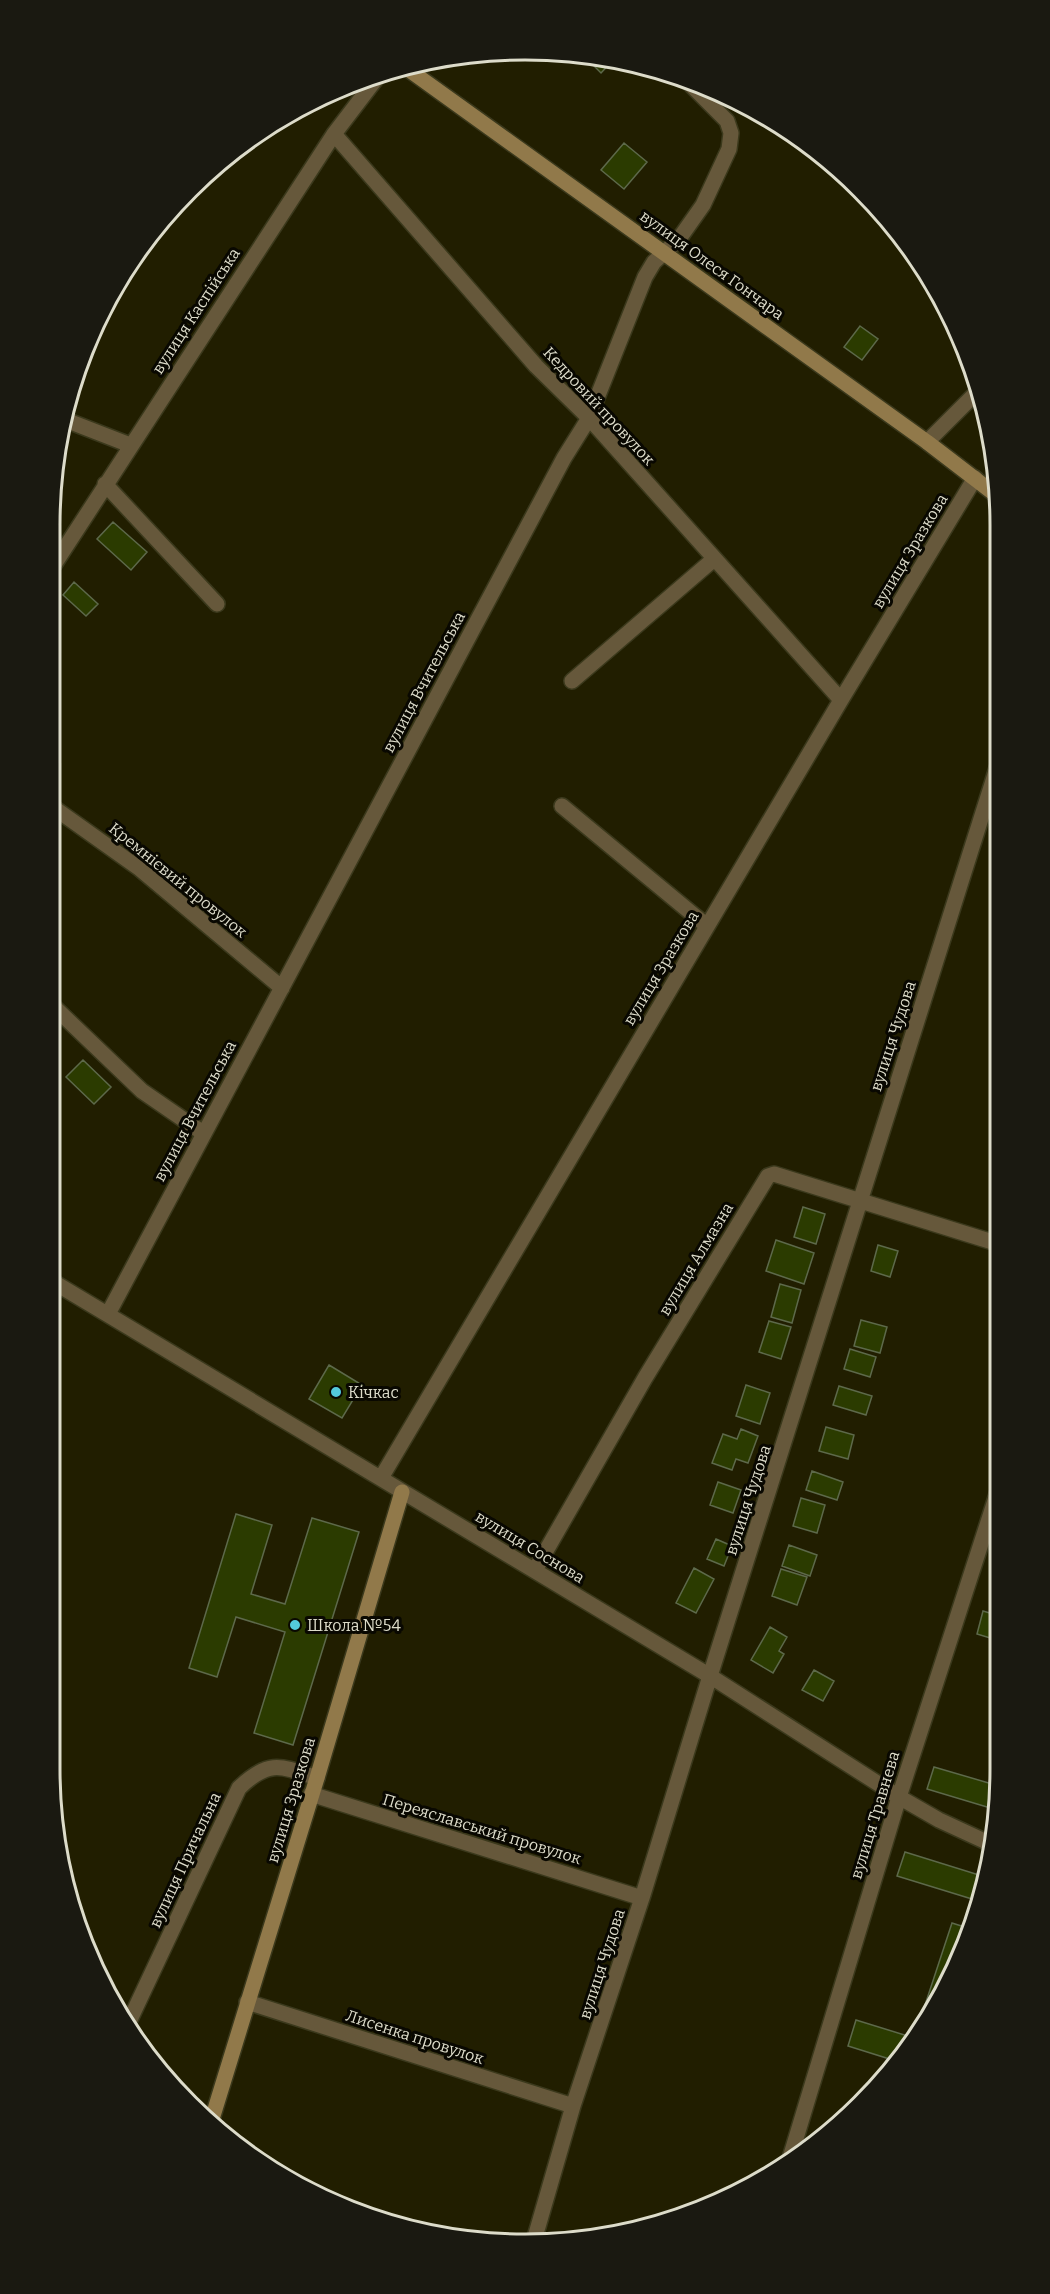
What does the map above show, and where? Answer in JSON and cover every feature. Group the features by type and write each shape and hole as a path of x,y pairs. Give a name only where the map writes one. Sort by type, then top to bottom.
{"street":[{"name":"вулиця Олеся Гончара","path":"414,74 927,442 988,489"},
{"name":"вулиця Каспійська","path":"60,555 334,134 370,87"},
{"name":"вулиця Вчительська","path":"108,1314 564,458 589,418 645,277 663,252 680,239 703,205 729,149 731,133 727,121 700,94"},
{"name":"Кедровий провулок","path":"334,134 536,366 589,418 841,700"},
{"path":"927,442 972,397"},
{"path":"72,422 130,446"},
{"name":"вулиця Зразкова","path":"381,1478 841,700 975,478"},
{"path":"105,484 217,604"},
{"path":"572,681 714,559"},
{"name":"вулиця Чудова","path":"535,2234 573,2106 642,1898 990,790"},
{"path":"562,806 707,926"},
{"name":"Кремнієвий провулок","path":"60,812 140,869 282,988"},
{"path":"60,1012 142,1090 203,1133"},
{"name":"вулиця Алмазна","path":"535,1570 645,1378 768,1176 774,1174 860,1199 990,1241"},
{"name":"вулиця Соснова","path":"60,1286 710,1676 899,1797 939,1820 984,1841"},
{"name":"вулиця Зразкова","path":"213,2115 402,1492"},
{"name":"вулиця Травнева","path":"793,2149 899,1797 990,1516"},
{"name":"вулиця Причальна","path":"131,2017 239,1788 263,1768 279,1767 317,1778"},
{"name":"Переяславський провулок","path":"311,1794 642,1898"},
{"name":"Лисенка провулок","path":"247,2002 573,2106"}],"building":[{"path":"593,65 606,67 601,73"},
{"path":"624,143 647,162 624,189 601,170"},
{"path":"860,326 878,339 862,360 844,347"},
{"path":"113,522 147,552 131,570 97,539"},
{"path":"74,582 98,604 86,616 63,595"},
{"path":"83,1060 111,1087 94,1104 66,1077"},
{"path":"803,1207 825,1214 816,1244 794,1237"},
{"path":"776,1240 814,1253 804,1284 766,1271"},
{"path":"878,1245 898,1251 890,1277 871,1271"},
{"path":"780,1284 801,1290 792,1323 771,1317"},
{"path":"861,1320 887,1327 880,1353 854,1346"},
{"path":"769,1321 791,1327 781,1359 759,1352"},
{"path":"850,1349 876,1357 870,1377 844,1369"},
{"name":"Кічкас","path":"329,1365 362,1385 342,1418 309,1399"},
{"path":"746,1385 770,1393 760,1424 736,1416"},
{"path":"839,1386 872,1396 866,1415 833,1405"},
{"path":"826,1427 854,1435 848,1459 819,1451"},
{"path":"741,1429 758,1436 748,1463 736,1459 732,1470 712,1463 723,1434 737,1439"},
{"path":"812,1471 843,1482 837,1500 806,1490"},
{"path":"718,1482 741,1490 733,1513 710,1505"},
{"path":"801,1498 825,1505 817,1533 793,1526"},
{"name":"Школа №54","path":"236,1514 272,1525 251,1594 285,1604 312,1518 359,1532 293,1745 254,1733 285,1632 236,1617 217,1677 189,1668"},
{"path":"716,1539 732,1546 724,1566 707,1559"},
{"path":"789,1545 817,1555 810,1576 782,1566"},
{"path":"694,1568 714,1579 696,1613 676,1603"},
{"path":"781,1569 807,1577 797,1605 772,1596"},
{"path":"983,1611 990,1613 990,1638 977,1634"},
{"path":"770,1627 787,1637 779,1651 784,1654 773,1673 751,1660"},
{"path":"814,1670 834,1681 823,1701 802,1690"},
{"path":"934,1767 990,1783 988,1807 927,1789"},
{"path":"905,1852 977,1875 971,1899 897,1876"},
{"path":"952,1923 962,1926 942,1975 924,2009"},
{"path":"856,2020 906,2035 889,2059 848,2046"}],"place":[{"name":"Кічкас","path":"336,1392"},
{"name":"Школа №54","path":"295,1625"}]}
